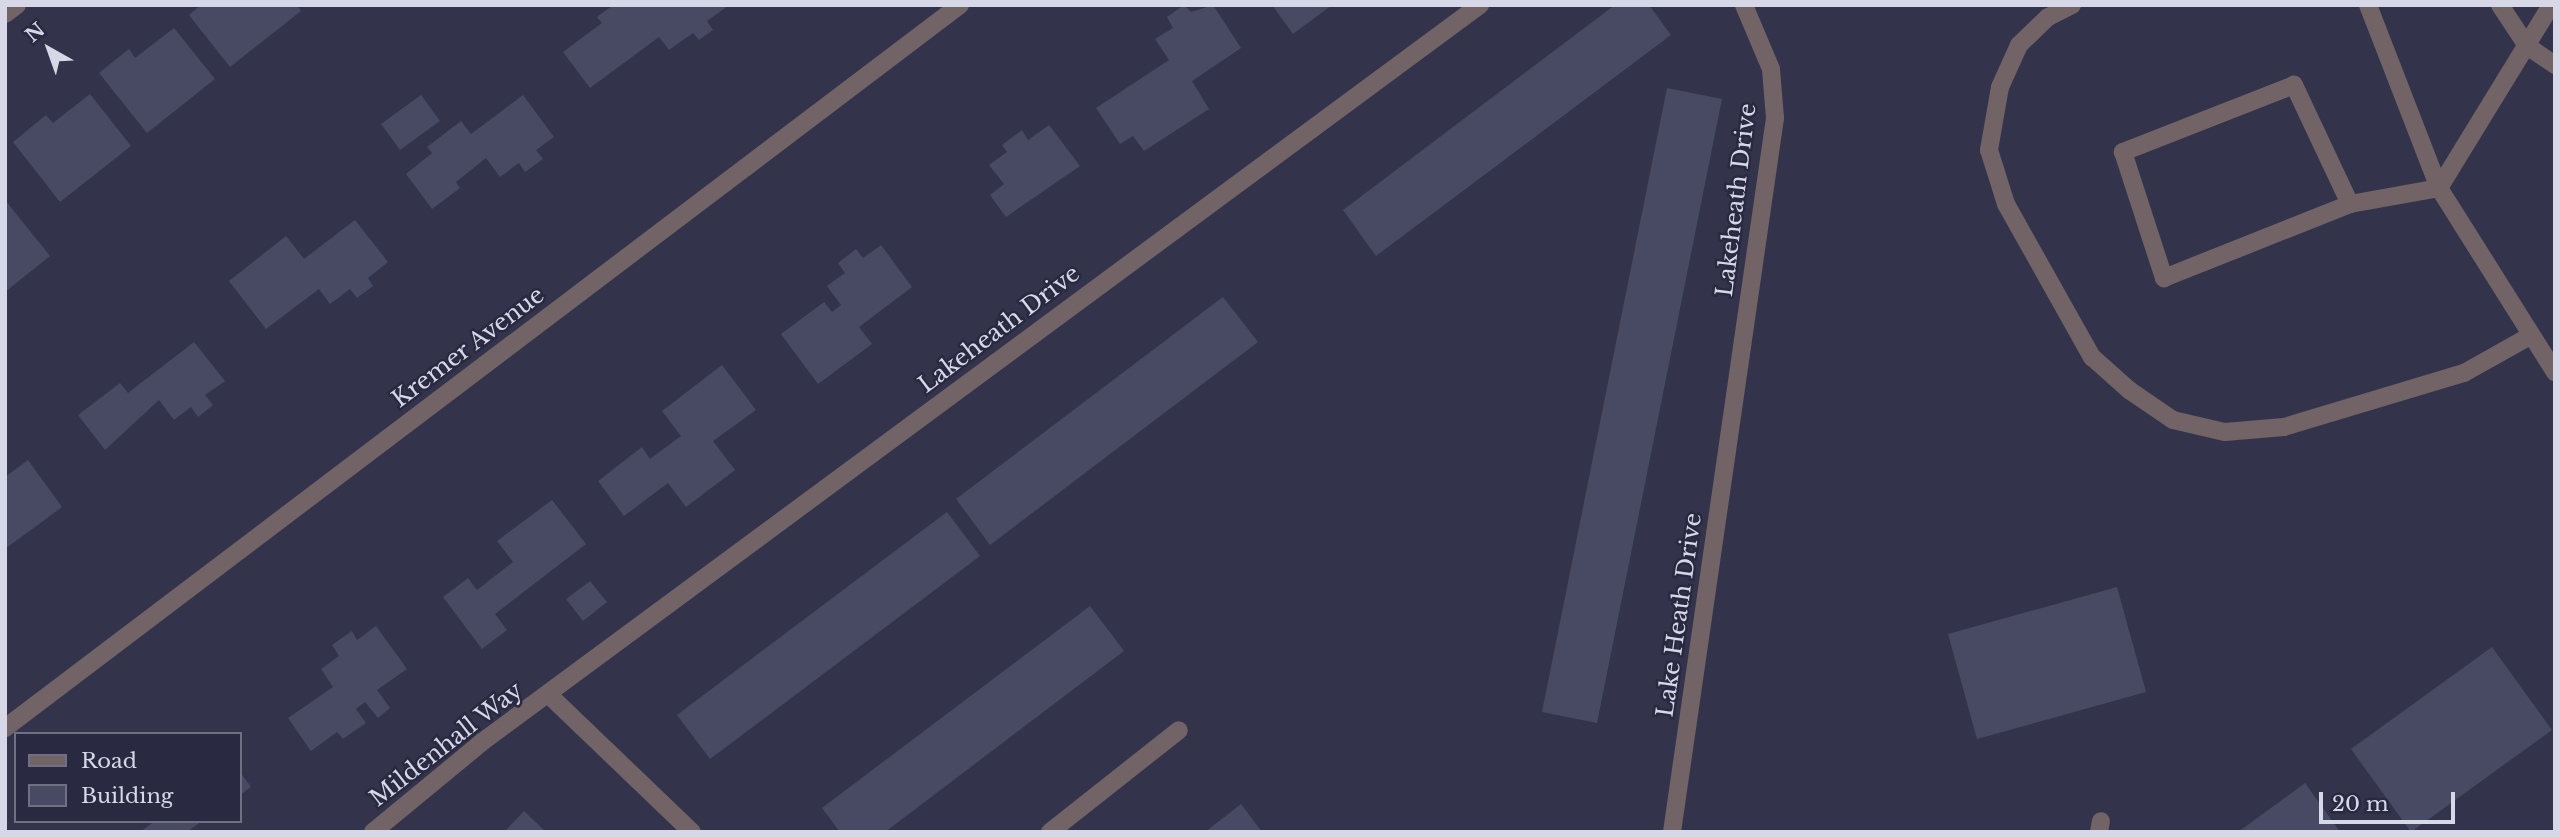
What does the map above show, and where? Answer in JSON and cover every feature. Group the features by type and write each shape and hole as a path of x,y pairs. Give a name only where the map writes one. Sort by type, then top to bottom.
{"street":[{"path":"5,15 17,5"},
{"name":"Kremer Avenue","path":"5,728 960,5"},
{"name":"Lakeheath Drive","path":"549,695 1480,5"},
{"name":"Lakeheath Drive","path":"1734,406 1775,118 1770,69 1744,5"},
{"path":"2072,5 2048,17 2019,45 2000,87 1989,150 2006,204 2092,358 2129,390 2173,420 2225,432 2284,427 2464,373 2530,336"},
{"path":"2368,5 2439,188 2555,372"},
{"path":"2500,5 2527,46 2555,65"},
{"path":"2350,204 2294,85 2123,152 2164,278 2350,204 2439,188 2551,5"},
{"name":"Lake Heath Drive","path":"1672,832 1734,406"},
{"path":"549,695 692,832"},
{"name":"Mildenhall Way","path":"373,832 482,742 549,695"},
{"path":"1050,832 1179,730"}],"building":[{"path":"201,5 297,5 301,11 230,67 189,15"},
{"path":"613,5 729,5 707,21 713,30 699,40 693,33 669,50 659,37 590,88 563,52 602,23 597,17"},
{"path":"1184,5 1191,12 1213,5 1241,48 1192,81 1209,109 1144,151 1133,136 1120,144 1096,108 1169,60 1155,39 1173,28 1167,17"},
{"path":"1272,5 1332,5 1293,34"},
{"path":"1615,5 1649,5 1671,35 1376,256 1343,210"},
{"path":"174,28 215,79 147,133 99,73 129,49 135,58"},
{"path":"1667,88 1722,99 1597,723 1542,712"},
{"path":"90,94 131,146 60,202 13,142 46,115 53,123"},
{"path":"421,95 440,121 400,150 381,124"},
{"path":"523,95 554,137 536,150 543,159 525,172 519,163 500,177 486,158 456,182 460,188 432,209 406,174 432,153 427,147 461,121 471,134"},
{"path":"1049,125 1080,166 1006,217 990,195 1004,184 989,165 1007,152 1002,145 1022,130 1028,140"},
{"path":"5,200 50,256 5,292"},
{"path":"355,220 388,262 368,278 373,286 357,298 350,289 330,304 319,289 266,329 229,281 286,236 304,259"},
{"path":"881,245 912,287 859,327 872,344 818,384 781,334 824,302 832,312 841,305 827,286 845,273 838,263 856,249 863,258"},
{"path":"1223,297 1258,342 990,545 956,499"},
{"path":"194,342 225,381 205,395 213,405 198,417 191,407 174,420 159,400 105,450 78,415 120,383 128,393"},
{"path":"722,365 756,410 713,441 735,470 686,507 668,483 624,516 598,481 642,447 650,459 681,436 662,411"},
{"path":"28,460 62,507 5,549 5,477"},
{"path":"552,500 586,544 495,614 507,630 482,649 443,597 468,578 477,590 513,562 497,541"},
{"path":"947,512 980,556 710,759 677,715"},
{"path":"590,581 607,602 583,621 566,599"},
{"path":"2117,587 2146,692 1977,739 1948,634"},
{"path":"1090,606 1124,651 885,832 840,832 822,808"},
{"path":"376,626 407,669 377,690 390,708 378,718 365,702 356,709 366,723 343,739 337,732 311,751 288,718 333,687 321,669 339,656 332,645 352,631 357,640"},
{"path":"2492,647 2552,730 2411,832 2351,749"},
{"path":"242,775 251,787 242,794"},
{"path":"2305,783 2340,832 2238,832"},
{"path":"1241,804 1262,832 1205,832"},
{"path":"524,811 546,832 504,832"},
{"path":"152,823 199,823 187,832 140,832"}]}
